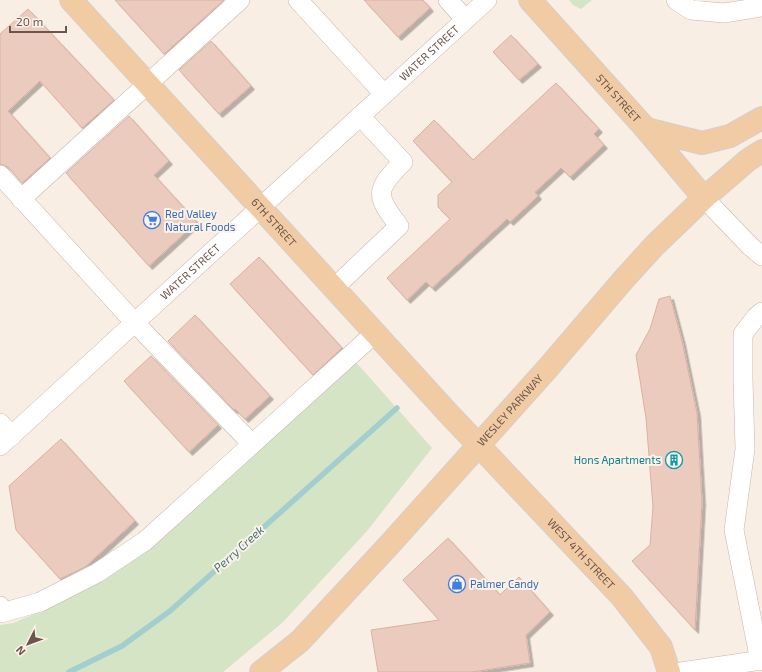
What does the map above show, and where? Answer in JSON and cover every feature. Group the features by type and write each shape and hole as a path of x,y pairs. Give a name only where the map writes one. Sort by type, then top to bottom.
{"main road":[{"name":"6TH STREET","path":"71,0 448,413 479,444"},
{"name":"5TH STREET","path":"530,0 646,129 704,198"},
{"path":"646,129 702,143 730,136 762,118"},
{"name":"WESLEY PARKWAY","path":"261,672 300,641 390,544 548,369 624,279 655,245 704,198 748,160 762,151"},
{"name":"WEST 4TH STREET","path":"479,444 622,597 662,648 669,672"}],"street":[{"path":"21,198 148,85 240,0"},
{"path":"298,0 384,94"},
{"path":"448,0 465,19"},
{"name":"WATER STREET","path":"4,435 135,324 487,0"},
{"path":"676,0 691,10 724,13 762,7"},
{"path":"334,288 400,226 384,205 381,193 384,183 403,162 360,116"},
{"path":"0,175 135,324 252,444"},
{"path":"704,198 750,246 762,256"},
{"path":"681,672 761,661 734,530 745,449 743,334 756,317 762,312"},
{"path":"1,609 40,602 97,573 145,541 375,333"}],"green space":[{"path":"569,0 592,0 581,9 573,5"},
{"path":"355,361 432,448 367,531 283,622 223,672 0,672 0,625 13,623 46,609"}],"building":[{"path":"115,0 224,0 164,54"},
{"path":"364,0 423,0 430,8 398,37"},
{"path":"28,9 114,100 82,128 40,81 8,111 50,158 22,183 8,167 0,164 0,34"},
{"path":"511,35 538,64 519,80 493,52"},
{"path":"211,41 251,86 219,114 179,70"},
{"path":"556,83 599,129 594,134 604,145 570,177 561,168 535,192 538,196 510,222 507,219 432,288 426,282 407,300 387,278 450,219 438,207 438,195 452,182 413,141 434,120 473,160"},
{"path":"129,116 169,161 154,175 197,222 149,266 66,173"},
{"path":"259,257 342,348 313,375 230,284"},
{"name":"Hons Apartments","path":"670,296 682,341 697,413 702,502 695,630 632,561 650,545 653,507 646,418 636,355 650,329 659,299"},
{"path":"195,315 270,396 245,419 235,409 234,410 168,341"},
{"path":"151,356 218,425 189,452 124,381"},
{"path":"61,439 135,521 85,567 60,579 16,530 9,486"},
{"path":"448,538 500,595 519,577 550,612 526,635 530,663 472,672 378,672 371,630 439,620 403,580"}],"waterway":[{"name":"Perry Creek","path":"69,672 122,646 170,611 397,408"}],"place":[{"name":"Red Valley Natural Foods","path":"152,220"},
{"name":"Hons Apartments","path":"674,460"},
{"name":"Palmer Candy","path":"457,584"}]}
